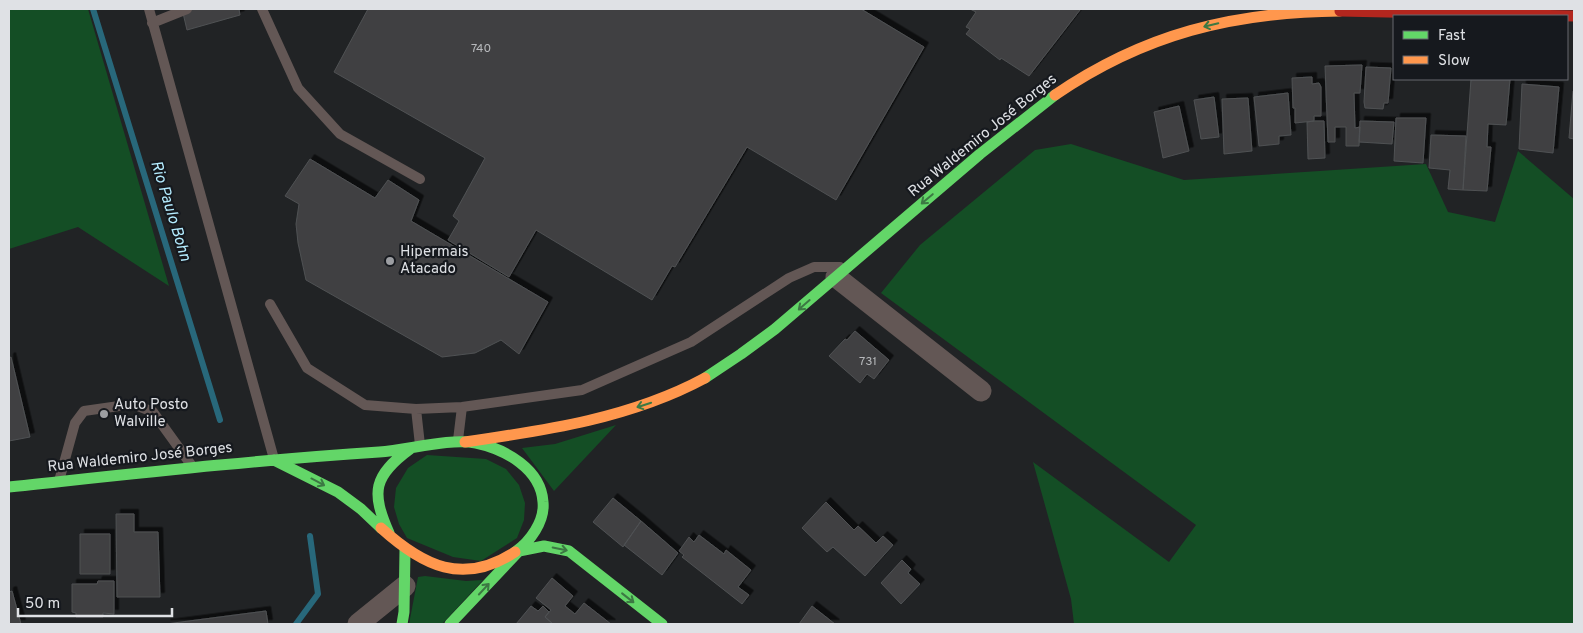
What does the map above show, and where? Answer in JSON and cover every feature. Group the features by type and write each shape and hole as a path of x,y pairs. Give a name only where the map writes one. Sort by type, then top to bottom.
{"main road":[{"name":"Rua Waldemiro José Borges","path":"462,442 534,432 618,414 660,400 696,383 748,349 791,316 994,142 1068,86 1097,68 1132,51 1174,35 1256,12 1347,10 1536,15"},
{"path":"391,537 380,513 377,491 383,474 394,460 415,448 462,442 492,448 511,455 538,482 543,497 542,517 530,540 450,624"},
{"name":"Rua Waldemiro José Borges","path":"9,487 274,460 415,448"},
{"path":"274,460 345,497 366,513 405,550 428,563 451,570 473,570 490,566 519,551 544,546 569,551 662,624"},
{"path":"402,624 405,550"}],"street":[{"path":"842,272 981,391"},
{"path":"358,624 405,586"}],"lane":[{"path":"149,9 274,460"},
{"path":"152,23 187,9"},
{"path":"262,9 298,88 340,134 420,179"},
{"path":"270,304 307,368 365,405 416,409 462,407 582,390 691,342 789,278 814,267 842,272"},
{"path":"59,482 75,424 84,411 133,404 153,412 193,468"},
{"path":"462,407 462,442"},
{"path":"415,448 416,409"}],"green space":[{"path":"9,9 88,9 169,286 78,227 9,249"},
{"path":"1071,144 1184,180 1426,164 1448,212 1495,222 1518,151 1574,199 1574,624 1074,624 1071,599 1033,462 1169,562 1196,525 881,293 920,245 1035,150"},
{"path":"616,425 554,491 522,448 555,444"},
{"path":"427,455 486,459 506,469 519,485 525,503 524,520 517,538 481,561 453,557 407,538 399,524 394,507 396,488 408,468"},
{"path":"425,576 466,581 483,580 442,624 409,624 418,577"}],"building":[{"path":"182,9 239,9 240,15 187,30"},
{"path":"368,9 861,9 924,47 836,200 747,147 675,267 672,266 652,300 536,230 509,277 448,240 459,221 453,216 485,158 334,72"},
{"path":"970,9 1080,10 1029,76 1001,58 1000,60 966,34 970,29 966,27 976,12"},
{"path":"1362,65 1360,93 1354,93 1355,128 1360,127 1359,146 1346,146 1346,127 1335,127 1335,142 1328,142 1325,66"},
{"path":"1366,67 1391,68 1388,103 1384,103 1383,109 1365,108"},
{"path":"1312,77 1312,84 1319,83 1321,87 1321,116 1314,116 1314,121 1295,123 1292,78"},
{"path":"1471,80 1510,80 1506,125 1488,124 1487,147 1491,147 1487,191 1463,190"},
{"path":"1522,84 1559,87 1553,153 1519,149"},
{"path":"1574,92 1574,139 1569,138"},
{"path":"1288,93 1291,135 1279,136 1279,144 1259,146 1254,97"},
{"path":"1214,97 1219,137 1201,139 1194,100"},
{"path":"1248,98 1252,151 1224,154 1222,99"},
{"path":"1179,106 1189,151 1163,158 1154,112"},
{"path":"1396,118 1426,118 1423,163 1394,161"},
{"path":"1324,121 1325,158 1308,159 1307,122"},
{"path":"1360,121 1394,122 1392,144 1359,142"},
{"path":"1431,135 1466,136 1463,190 1448,189 1450,170 1429,168"},
{"name":"Hipermais Atacado","path":"310,159 375,198 388,180 419,200 411,221 548,302 519,354 501,340 475,353 442,357 306,280 296,224 299,204 285,196"},
{"path":"855,331 889,360 874,379 867,374 860,383 829,356"},
{"path":"11,357 30,437 9,441 9,358"},
{"path":"613,498 641,521 623,547 593,522"},
{"path":"826,502 854,530 858,526 876,543 883,536 893,545 865,576 833,547 827,552 802,528"},
{"path":"116,514 134,514 134,532 158,532 160,597 117,597"},
{"path":"641,521 678,553 662,575 624,545"},
{"path":"80,534 110,534 110,574 80,574"},
{"path":"699,535 724,554 726,550 751,570 738,587 749,595 742,604 682,557 684,555 679,551 689,537 694,542"},
{"path":"902,560 911,569 908,573 920,584 901,604 881,583"},
{"path":"552,578 573,596 565,606 575,614 584,603 611,624 553,624 545,617 551,610 536,598"},
{"path":"98,581 114,581 114,614 103,613 103,617 76,617 76,613 72,612 72,584 97,584"},
{"path":"12,591 21,624 9,624 9,592"},
{"path":"531,606 538,611 543,606 549,612 545,617 553,624 516,624"},
{"path":"812,606 835,624 799,624"},
{"path":"266,611 268,624 166,624"}],"waterway":[{"name":"Rio Paulo Bohn","path":"93,9 220,420"},
{"name":"Rio Paulo Bohn","path":"296,624 318,594 310,536"}],"traffic: fast":[{"path":"705,378 775,329 980,154 1055,95"},
{"path":"9,487 240,463 391,451 441,443 476,443 498,450 520,462 529,470 541,490 543,509 539,524 526,543 515,552"},
{"path":"389,533 379,506 379,486 382,477 389,468 410,449"},
{"path":"274,460 338,492 361,509 381,528"},
{"path":"519,551 544,546 569,551 662,624"},
{"path":"402,624 404,612 405,550"},
{"path":"450,624 518,552"}],"traffic: slow":[{"path":"1055,95 1088,74 1122,56 1191,30 1263,16 1301,12 1340,11"},
{"path":"465,442 527,433 618,413 677,392 705,378"},
{"path":"381,528 412,553 444,567 478,568 496,562 515,552"}],"traffic: jam":[{"path":"1340,11 1527,15"},
{"path":"1568,16 1574,16"}],"place":[{"name":"Hipermais Atacado","path":"390,261"},
{"name":"Auto Posto Walville","path":"104,414"}]}
